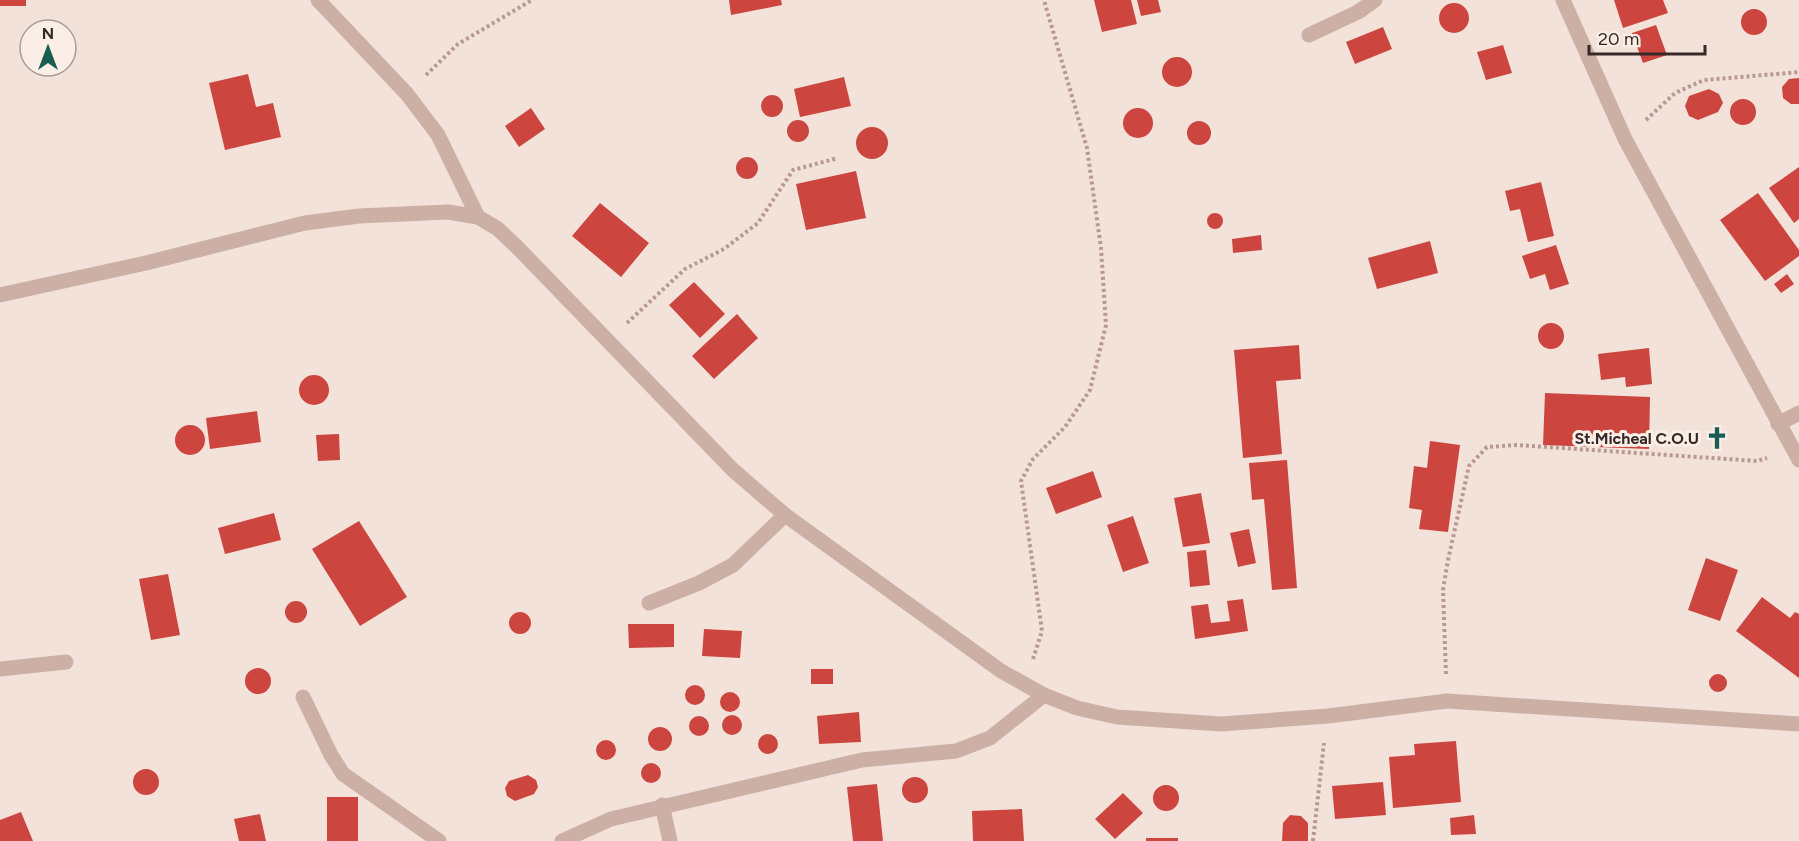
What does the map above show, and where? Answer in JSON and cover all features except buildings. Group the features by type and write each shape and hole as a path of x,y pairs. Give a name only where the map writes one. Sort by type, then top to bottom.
{"street":[{"path":"318,0 407,94 438,135 478,217"},
{"path":"1309,35 1358,12 1375,0"},
{"path":"1563,0 1625,139 1796,456"},
{"path":"0,295 146,263 305,223 403,213 448,212 478,217 498,228 733,470 785,515 1000,671 1044,695 1077,708 1117,717 1221,724 1328,716 1446,701 1799,724"},
{"path":"1778,424 1799,413"},
{"path":"649,603 699,583 733,565 785,515"},
{"path":"0,669 66,662"},
{"path":"562,841 611,819 662,805 862,760 956,752 990,738 1044,695"},
{"path":"303,697 331,755 344,774 439,841"},
{"path":"662,805 670,841"}],"path":[{"path":"407,94 458,44 532,0"},
{"path":"1024,684 1042,631 1020,481 1033,459 1065,427 1090,390 1106,325 1101,248 1087,148 1044,0"},
{"path":"1625,139 1675,93 1704,80 1799,72"},
{"path":"607,341 685,269 724,249 758,223 793,170 838,158"},
{"path":"1446,701 1443,590 1469,466 1487,447 1517,445 1757,461 1796,456"},
{"path":"1313,841 1328,716"}],"place":[{"name":"St.Micheal C.O.U","path":"1717,438"}]}
